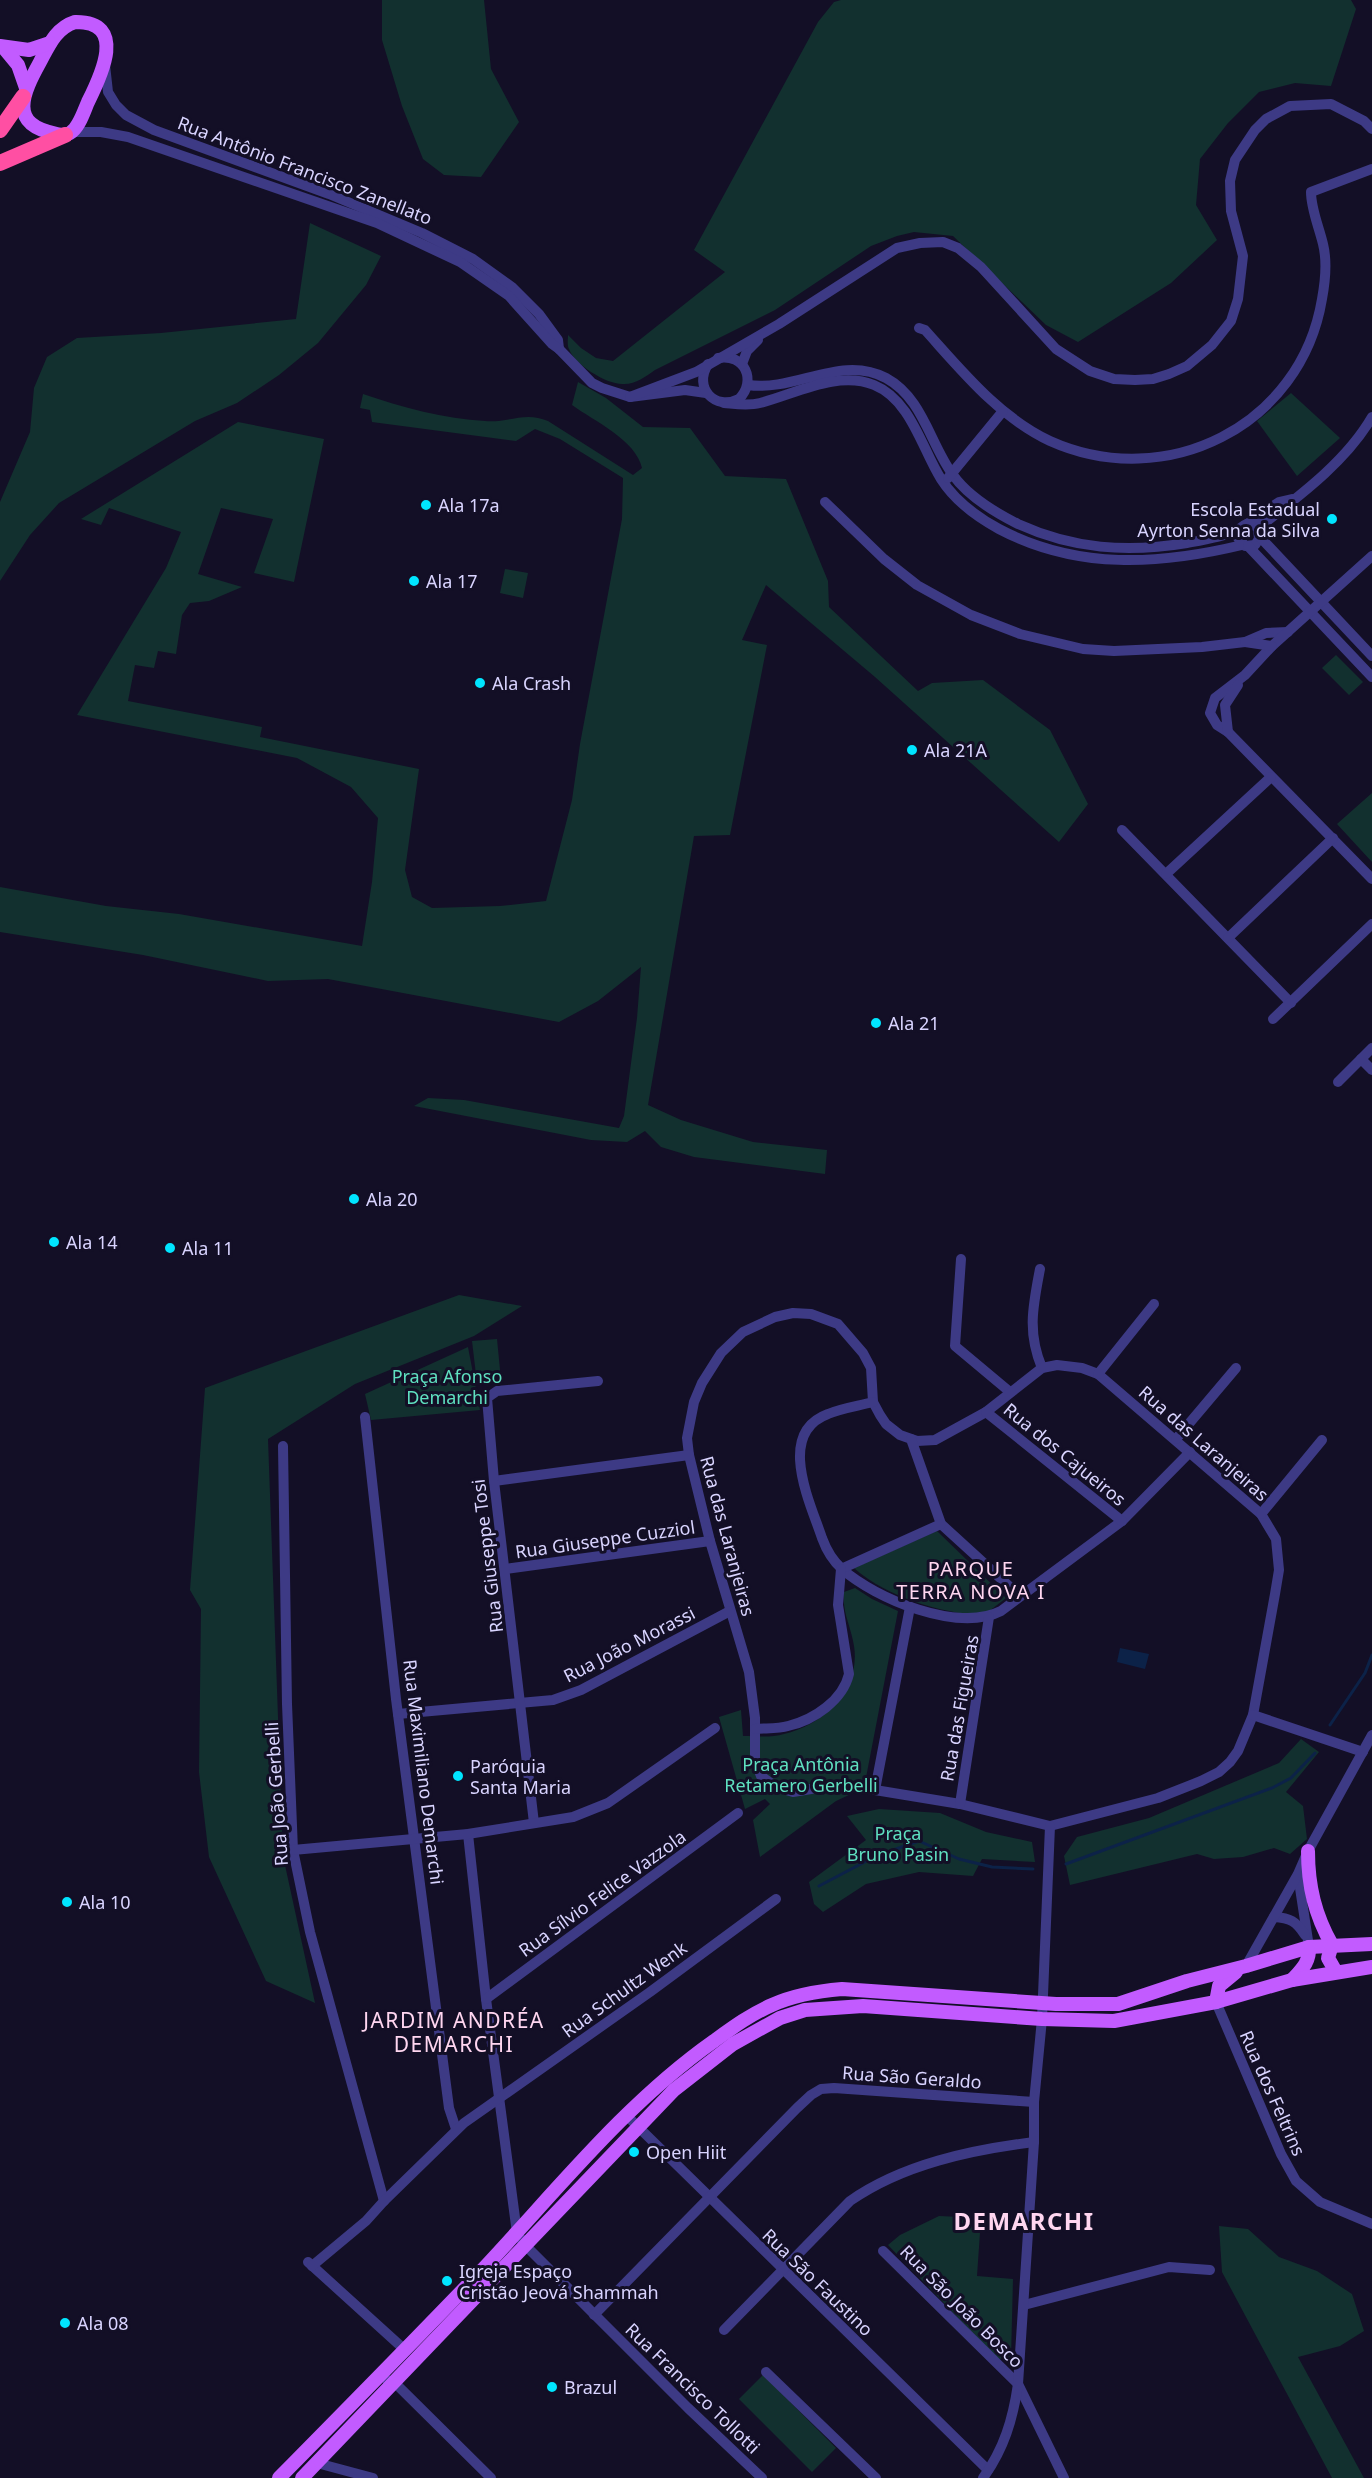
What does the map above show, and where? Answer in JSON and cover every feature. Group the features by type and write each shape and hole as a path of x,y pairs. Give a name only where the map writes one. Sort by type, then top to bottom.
{"highway":[{"path":"0,130 24,98"},
{"path":"0,163 68,134"}],"main road":[{"name":"Rua Antônio Francisco Zanellato","path":"24,98 50,43 67,24 75,22 90,24 104,36 107,45 105,65 68,134"},
{"path":"2,46 29,50 50,43"},
{"path":"2,46 18,65 28,119 39,129 68,134"},
{"path":"1308,1851 1308,1878 1311,1892 1332,1945 1328,1958 1336,1972"},
{"path":"1292,1980 1306,1965 1309,1955 1308,1942"},
{"path":"279,2478 378,2379 626,2115 704,2048 759,2012 789,1998 818,1991 868,1989 1042,2003 1118,2004 1187,1981 1246,1966 1308,1942 1332,1945 1372,1944"},
{"path":"1216,2002 1219,1986 1246,1966"},
{"path":"302,2478 636,2126 674,2090 724,2051 769,2023 805,2010 848,2006 879,2006 1042,2019 1114,2021 1216,2002 1292,1980 1372,1967"}],"street":[{"name":"Rua Antônio Francisco Zanellato","path":"105,65 108,92 126,115 162,133 412,228 473,259 512,287 539,314 558,340 559,349"},
{"path":"742,364 750,345 897,248 920,243 943,242 958,248 981,267 1056,349 1090,371 1114,379 1136,380 1153,379 1169,374 1186,366 1212,345 1231,321 1242,278 1243,256 1231,211 1230,182 1235,160 1255,130 1266,119 1290,106 1322,104 1331,104 1348,111 1372,129"},
{"name":"Rua Antônio Francisco Zanellato","path":"68,134 102,132 128,137 321,203 407,236 460,262 509,296 552,344 592,383 602,388 630,397 685,390 706,393"},
{"path":"919,328 925,330 1003,411 1049,440 1082,453 1115,459 1169,455 1198,447 1231,433 1257,416 1296,372 1312,338 1322,302 1324,248 1311,192 1372,169"},
{"path":"630,397 681,379 779,324"},
{"path":"718,358 731,358 747,370 748,385 739,399 724,403"},
{"path":"708,364 702,379 706,393 711,398 724,403 759,403 838,381 860,381 873,384 896,401 909,418 943,482 970,510 1010,535 1054,551 1089,559 1158,559 1255,544 1259,533 1292,499 1321,477 1344,454 1372,417"},
{"path":"748,385 773,386 838,370 855,369 887,378 915,406 952,474 963,487 1005,517 1065,542 1104,549 1145,549 1203,540 1253,525 1321,603 1372,656"},
{"path":"943,482 1003,411"},
{"path":"1292,499 1279,502 1242,527 1238,538 1372,676"},
{"path":"825,502 884,559 917,585 971,615 1020,634 1083,649 1114,651 1172,650 1245,642 1272,646"},
{"path":"1372,556 1272,646 1245,675 1225,705 1228,732 1372,879"},
{"path":"1245,642 1266,633 1288,632"},
{"path":"1166,874 1271,777"},
{"path":"1122,830 1291,1003"},
{"path":"1228,938 1333,838"},
{"path":"1273,1019 1372,924"},
{"path":"1338,1082 1372,1048"},
{"path":"1361,1059 1372,1070"},
{"path":"961,1259 953,1340 955,1346 1010,1392"},
{"path":"911,1439 917,1442 934,1440 986,1412 1042,1368 1032,1341 1031,1330 1040,1269"},
{"path":"1098,1374 1154,1304"},
{"name":"Rua das Laranjeiras","path":"911,1439 900,1435 886,1424 873,1401 871,1368 863,1353 838,1324 811,1314 793,1313 775,1317 743,1332 722,1353 705,1376 694,1402 687,1438 689,1455 710,1541 749,1672 755,1729 755,1759 761,1776 776,1787 794,1792 835,1785 875,1790 960,1804 1050,1826 1158,1798 1201,1781 1230,1762 1238,1751 1253,1715 1279,1570 1275,1539 1261,1514 1098,1374 1082,1368 1057,1365 1042,1368"},
{"path":"1176,1439 1236,1368"},
{"name":"Rua Giuseppe Tosi","path":"534,1823 487,1402 489,1395 497,1391 598,1381"},
{"path":"873,1401 826,1414 816,1420 806,1429 800,1447 802,1475 826,1550 841,1569 864,1585 910,1608 974,1619 989,1617 1122,1521 1190,1452"},
{"name":"Rua dos Cajueiros","path":"986,1412 1122,1521"},
{"name":"Rua Maximiliano Demarchi","path":"365,1417 398,1714 449,2108 456,2129"},
{"path":"911,1439 941,1524 1020,1596"},
{"path":"1261,1514 1322,1440"},
{"name":"Rua João Gerbelli","path":"283,1446 286,1704 293,1850 310,1932 384,2201"},
{"path":"495,1482 689,1455"},
{"path":"841,1569 941,1524"},
{"name":"Rua Giuseppe Cuzziol","path":"505,1569 710,1541"},
{"path":"755,1729 788,1726 807,1720 823,1710 847,1683 849,1674 847,1654 838,1605 841,1569"},
{"path":"875,1790 910,1608"},
{"name":"Rua João Morassi","path":"398,1714 553,1700 581,1690 730,1611"},
{"name":"Rua das Figueiras","path":"960,1804 989,1617"},
{"path":"1253,1715 1363,1752"},
{"path":"293,1850 468,1833 573,1817 608,1803 715,1728"},
{"path":"1246,1966 1298,1875 1308,1851 1372,1735"},
{"name":"Rua Sílvio Felice Vazzola","path":"486,1999 738,1813"},
{"path":"986,2474 1001,2449 1013,2419 1018,2384 1034,2142 1034,2102 1042,2019 1050,1826"},
{"path":"468,1833 486,1999 517,2233"},
{"path":"1298,1875 1308,1942"},
{"name":"Rua Schultz Wenk","path":"405,2350 310,2264 360,2227 456,2129 776,1899"},
{"path":"1274,1917 1289,1918 1295,1922 1308,1942"},
{"name":"Rua dos Feltrins","path":"1216,2002 1281,2154 1296,2181 1320,2202 1372,2224"},
{"name":"Rua São Geraldo","path":"594,2315 797,2108 821,2089 885,2091 1034,2102"},
{"name":"Rua São Faustino","path":"626,2115 986,2474"},
{"path":"724,2330 850,2201 887,2180 938,2161 990,2147 1034,2142"},
{"name":"Rua Francisco Tollotti","path":"517,2233 525,2245 594,2315 762,2478"},
{"name":"Rua São João Bosco","path":"883,2251 1018,2384"},
{"path":"1024,2305 1169,2267 1210,2270"},
{"path":"766,2372 876,2478"},
{"path":"378,2379 394,2382 491,2478"},
{"path":"1018,2384 1064,2478"},
{"path":"317,2463 372,2478"}],"green space":[{"path":"382,0 484,0 491,69 519,122 481,177 444,175 423,159 402,106 382,40"},
{"path":"841,0 1351,0 1356,9 1331,86 1295,83 1259,92 1228,123 1200,159 1196,205 1217,240 1171,283 1078,342 1046,325 953,236 914,232 871,246 775,310 655,370 636,382 615,383 591,372 572,355 568,346 568,335 596,358 613,361 725,272 694,250 818,22 834,2"},
{"path":"310,223 381,256 366,285 318,343 279,375 237,403 195,421 59,503 30,535 0,581 0,502 30,432 34,388 47,357 77,338 161,333 296,319"},
{"path":"578,382 606,398 643,427 690,428 725,476 786,479 828,581 829,607 918,691 932,683 983,680 1050,730 1088,804 1059,842 875,677 766,585 742,640 767,645 730,835 694,836 648,1105 681,1120 753,1142 827,1150 825,1174 694,1157 661,1147 645,1131 627,1142 591,1140 414,1106 428,1098 464,1100 619,1128 624,1116 637,1018 641,967 598,1001 559,1022 328,979 268,981 143,955 0,932 0,887 106,906 179,914 362,946 372,882 378,818 351,787 297,758 77,715 166,568 181,532 109,508 101,525 81,519 238,422 324,439 294,582 254,573 273,519 221,508 198,574 242,587 209,601 190,603 182,615 176,654 158,651 154,668 135,665 128,701 262,727 260,737 419,769 405,870 412,897 432,908 500,906 546,901 572,800 580,744 622,519 623,478 560,439 535,429 516,441 372,422 370,410 360,408 363,394 408,408 454,418 494,421 524,417 540,418 633,475 642,468 632,449 613,432 572,405"},
{"path":"1291,393 1340,438 1297,476 1257,421"},
{"path":"505,569 528,573 523,598 500,593"},
{"path":"1336,655 1363,682 1349,695 1322,668"},
{"path":"1372,793 1372,862 1337,824"},
{"path":"459,1295 522,1306 474,1336 355,1384 268,1439 283,1856 315,2003 266,1981 209,1857 199,1772 201,1609 190,1590 205,1388"},
{"path":"497,1339 501,1380 477,1383 472,1341"},
{"name":"Praça Afonso Demarchi","path":"468,1347 480,1410 371,1420 365,1394"},
{"path":"937,1531 1006,1598 983,1616 949,1611 915,1602 882,1588 854,1568"},
{"name":"Praça Antônia Retamero Gerbelli","path":"855,1588 898,1611 864,1788 836,1801 760,1857 753,1820 770,1804 765,1799 745,1809 719,1717 741,1710 743,1736 769,1736 799,1729 826,1714 837,1703 852,1677 855,1662 854,1646 845,1613 844,1592"},
{"path":"1301,1739 1319,1752 1286,1792 1303,1806 1307,1839 1290,1854 1274,1848 1243,1857 1214,1859 1197,1854 1070,1885 1064,1856 1077,1837 1149,1818 1279,1763"},
{"name":"Praça Bruno Pasin","path":"879,1809 940,1813 986,1832 1032,1842 1035,1862 982,1859 973,1876 919,1872 866,1884 823,1912 814,1904 809,1882 866,1840 847,1816"},
{"path":"939,2216 981,2218 977,2276 1013,2279 1011,2358 998,2359 888,2245 900,2235"},
{"path":"1219,2226 1248,2229 1279,2257 1317,2271 1352,2294 1364,2331 1340,2346 1298,2357 1364,2478 1332,2478 1222,2272"},
{"path":"763,2375 836,2448 812,2472 739,2399"}],"water":[{"path":"1120,1648 1149,1654 1145,1669 1117,1662"}],"waterway":[{"path":"1330,1725 1365,1673 1372,1655"},
{"path":"1066,1864 1272,1788 1291,1778 1315,1753"},
{"path":"819,1886 876,1856 919,1841 959,1859 992,1867 1033,1869"}],"place":[{"name":"Ala 17a","path":"426,505"},
{"name":"Escola Estadual Ayrton Senna da Silva","path":"1332,519"},
{"name":"Ala 17","path":"414,581"},
{"name":"Ala Crash","path":"480,683"},
{"name":"Ala 21A","path":"912,750"},
{"name":"Ala 21","path":"876,1023"},
{"name":"Ala 20","path":"354,1199"},
{"name":"Ala 14","path":"54,1242"},
{"name":"Ala 11","path":"170,1248"},
{"name":"Paróquia Santa Maria","path":"458,1776"},
{"name":"Ala 10","path":"67,1902"},
{"name":"Open Hiit","path":"634,2152"},
{"name":"Igreja Espaço Cristão Jeová Shammah","path":"447,2281"},
{"name":"Ala 08","path":"65,2323"},
{"name":"Brazul","path":"552,2387"}],"district":[{"name":"PARQUE TERRA NOVA I","path":"971,1580"},
{"name":"JARDIM ANDRÉA DEMARCHI","path":"454,2032"},
{"name":"DEMARCHI","path":"1024,2220"}]}
